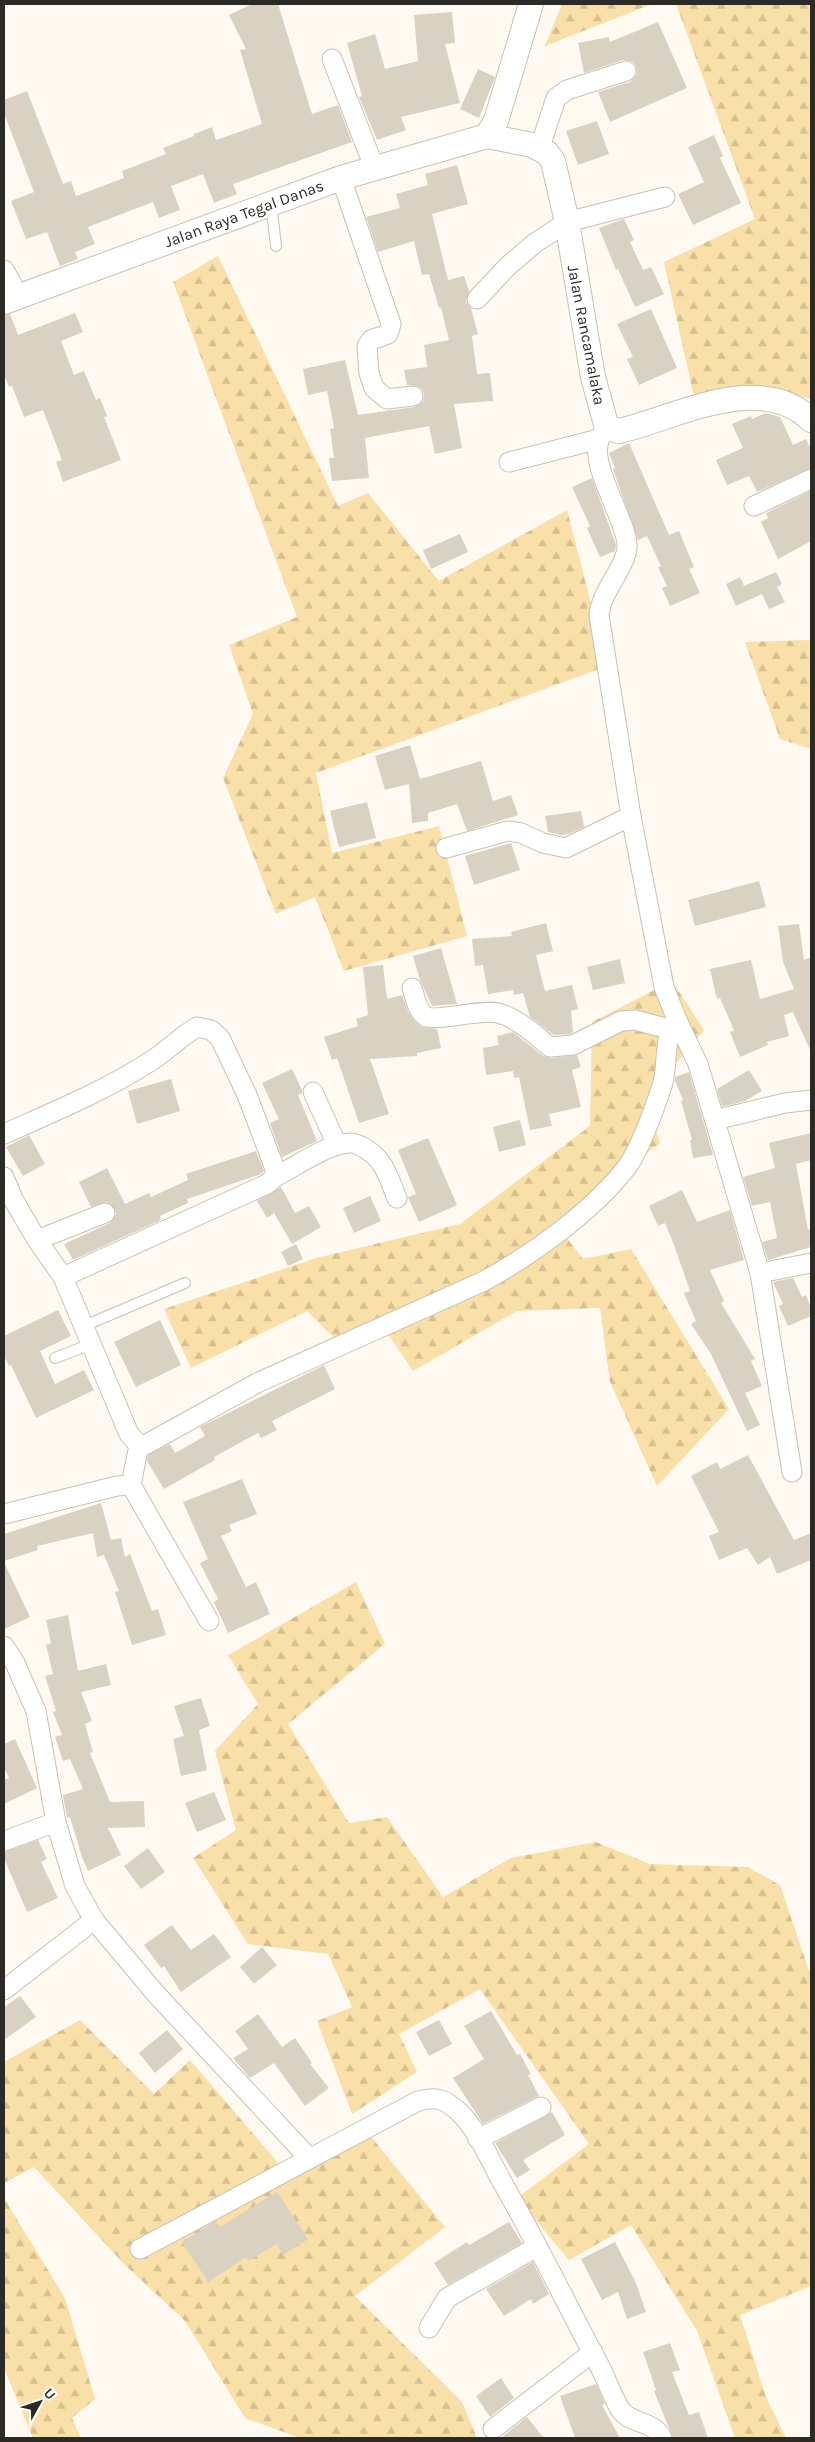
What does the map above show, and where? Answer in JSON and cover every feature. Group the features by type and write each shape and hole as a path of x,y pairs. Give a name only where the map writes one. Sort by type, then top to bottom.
{"street":[{"path":"531,4 492,137 536,146 556,98 567,90 626,71"},
{"path":"332,59 374,167"},
{"name":"Jalan Raya Tegal Danas","path":"12,299 270,202 341,178 374,167 492,137"},
{"name":"Jalan Rancamalaka","path":"536,146 547,153 554,166 567,222 603,434 619,432 705,404 745,398 769,400 788,405 811,420"},
{"path":"341,178 391,324 388,334 371,340 367,346 369,372 374,388 387,400 413,396"},
{"path":"477,299 522,254 567,222 665,197"},
{"path":"4,270 12,299"},
{"path":"509,462 603,434 598,456 609,494 626,533 628,547 623,561 604,594 599,615 631,816 673,1025 698,1064 760,1273 792,1472"},
{"path":"754,506 811,479"},
{"path":"446,848 508,831 521,833 544,843 566,848 631,816"},
{"path":"412,988 417,1006 425,1016 433,1018 472,1012 498,1013 516,1021 550,1047 573,1045 621,1021 635,1020 673,1025"},
{"path":"139,1445 158,1440 256,1383 484,1281 506,1269 564,1227 627,1166 638,1145 662,1084 673,1025"},
{"path":"4,1134 93,1093 143,1066 197,1027 211,1030 220,1038 247,1095 275,1169 275,1177"},
{"path":"312,1092 337,1145"},
{"path":"715,1120 811,1100"},
{"path":"63,1278 267,1184 275,1177 337,1145 350,1142 372,1154 381,1163 397,1198"},
{"path":"4,1176 13,1199 37,1240 63,1278 129,1434 139,1445"},
{"path":"37,1240 105,1213"},
{"path":"760,1273 811,1262"},
{"path":"139,1445 131,1485 209,1620"},
{"path":"4,1514 118,1486 131,1485"},
{"path":"4,1646 15,1663 36,1711 56,1822 75,1886 94,1920 156,1994 308,2158"},
{"path":"4,1841 56,1822"},
{"path":"4,1990 94,1920"},
{"path":"140,2249 308,2158 418,2101 433,2097 447,2103 460,2113 478,2139 593,2352 625,2416 654,2428 662,2438"},
{"path":"478,2139 541,2107"},
{"path":"429,2328 447,2298 537,2248"},
{"path":"493,2429 593,2352"}],"lane":[{"path":"270,202 276,246"},
{"path":"55,1358 88,1335 185,1283"}],"green space":[{"path":"562,4 652,4 545,46"},
{"path":"676,4 811,4 811,399 767,387 694,397 664,262 755,219"},
{"path":"218,256 338,506 368,493 439,581 567,510 607,666 316,773 332,853 439,826 467,936 344,971 315,897 276,914 223,778 253,714 229,645 297,617 173,282"},
{"path":"811,640 811,749 780,739 745,642"},
{"path":"672,981 704,1030 646,1099 660,1143 557,1225 583,1259 631,1249 729,1409 657,1486 610,1382 600,1308 517,1311 413,1371 378,1319 334,1338 307,1311 191,1368 164,1309 316,1258 460,1224 590,1126 592,1022"},
{"path":"356,1582 385,1644 288,1724 349,1823 387,1817 443,1897 511,1858 596,1842 650,1864 748,1867 780,1885 809,1971 811,1971 811,2286 740,2315 766,2397 786,2438 735,2438 697,2331 631,2225 569,2260 517,2198 589,2144 480,1989 399,2034 417,2072 352,2114 317,2021 352,2007 328,1954 248,1944 193,1858 236,1830 215,1751 258,1704 228,1655"},
{"path":"80,2020 154,2094 190,2060 291,2178 368,2133 445,2227 355,2296 462,2402 477,2438 300,2438 245,2418 185,2321 125,2265 34,2167 4,2183 4,2062"},
{"path":"4,2198 65,2298 95,2399 72,2418 81,2438 33,2438 4,2368"}],"building":[{"path":"252,4 278,4 312,114 338,105 352,142 233,184 237,194 214,203 203,174 171,186 180,210 159,218 153,202 88,227 95,244 75,252 78,259 60,266 47,232 26,239 11,201 34,192 4,113 4,100 27,91 63,184 71,181 76,196 124,178 122,171 166,154 163,148 194,136 194,134 212,127 216,140 262,124 240,50 246,49 229,15"},
{"path":"452,12 455,43 445,44 460,103 401,117 406,130 377,140 359,97 362,96 347,43 375,34 385,69 418,61 414,15"},
{"path":"658,22 687,88 610,122 598,92 630,82 637,74 636,67 633,62 623,60 584,73 578,43 609,37 610,42"},
{"path":"478,69 495,77 479,118 460,109"},
{"path":"597,121 609,154 578,165 566,131"},
{"path":"714,135 723,156 720,158 741,203 693,225 678,194 704,182 688,147"},
{"path":"457,165 468,204 432,214 448,280 464,276 469,291 466,302 471,308 478,334 472,336 477,374 490,373 493,401 454,404 462,448 435,454 429,426 365,438 369,478 332,481 329,458 334,458 330,429 334,428 327,391 308,395 303,369 345,360 358,415 414,407 423,401 424,394 422,389 417,386 407,385 404,370 427,367 424,345 449,340 441,308 439,308 429,274 422,275 414,241 378,252 366,217 400,208 396,194 428,185 425,174"},
{"path":"624,219 634,240 630,242 643,270 651,267 664,294 635,307 618,269 616,270 599,228"},
{"path":"651,309 677,368 639,385 627,359 633,357 617,324"},
{"path":"75,313 83,332 61,341 74,375 84,371 96,400 100,398 107,416 104,417 121,460 63,482 56,462 62,460 43,410 24,417 12,386 9,387 4,374 4,315 10,314 18,335"},
{"path":"766,413 780,417 793,445 806,439 811,449 811,468 757,492 749,476 727,485 716,460 743,448 732,424 751,416 752,419"},
{"path":"629,443 669,535 679,531 694,567 689,569 700,593 670,606 662,588 667,586 658,567 661,566 647,536 638,540 613,469 615,468 609,453"},
{"path":"592,478 616,545 615,551 600,557 587,528 590,526 572,487"},
{"path":"811,491 811,541 778,559 761,522 768,518 766,513"},
{"path":"460,534 468,552 431,569 423,550"},
{"path":"776,572 782,584 777,587 785,602 769,609 762,594 736,606 726,584 740,577 744,586"},
{"path":"410,745 420,779 481,761 493,801 511,795 518,815 467,831 457,804 428,813 428,821 412,823 409,784 385,790 375,756"},
{"path":"367,802 376,838 339,847 330,811"},
{"path":"581,811 584,827 569,834 561,835 548,832 545,816"},
{"path":"511,843 520,870 474,885 465,856"},
{"path":"759,881 766,907 695,926 688,900"},
{"path":"546,923 553,951 536,955 545,991 572,985 578,1009 571,1011 573,1032 570,1034 554,1035 530,1017 523,993 514,995 513,990 488,994 483,965 475,966 472,939 512,936 511,932"},
{"path":"799,924 804,960 811,957 811,1052 793,1012 784,1015 789,1036 767,1042 768,1045 740,1057 730,1032 734,1030 720,998 717,999 710,969 751,960 760,999 794,989 783,962 778,926"},
{"path":"441,948 457,1004 432,1006 420,980 413,956"},
{"path":"620,959 625,983 593,990 587,967"},
{"path":"383,965 387,999 402,995 408,1011 415,1022 422,1027 437,1029 441,1048 417,1053 417,1056 370,1059 389,1114 359,1123 337,1058 332,1060 324,1037 358,1026 356,1019 368,1015 363,967"},
{"path":"513,1032 543,1056 551,1058 577,1055 581,1067 572,1070 581,1107 549,1114 552,1126 530,1130 519,1077 514,1078 513,1071 486,1075 483,1048 499,1045 497,1036"},
{"path":"292,1069 302,1090 302,1093 298,1095 317,1141 282,1157 270,1123 279,1119 262,1083"},
{"path":"749,1070 762,1091 745,1101 722,1107 717,1089"},
{"path":"689,1072 713,1155 693,1158 690,1140 692,1140 681,1101 683,1100 675,1081 675,1077"},
{"path":"171,1079 180,1111 137,1124 128,1091"},
{"path":"520,1120 526,1145 499,1152 493,1127"},
{"path":"811,1133 811,1160 796,1164 808,1230 811,1229 811,1247 768,1260 762,1242 777,1238 770,1202 752,1206 743,1177 775,1168 769,1143"},
{"path":"29,1135 45,1164 23,1176 6,1147"},
{"path":"428,1138 457,1205 419,1222 408,1197 416,1194 398,1150"},
{"path":"256,1151 264,1171 261,1174 187,1199 188,1203 160,1216 161,1220 73,1260 64,1244 110,1223 116,1214 112,1205 107,1202 91,1207 79,1182 107,1168 125,1204 149,1193 151,1197 188,1180 186,1174"},
{"path":"281,1187 295,1213 309,1206 321,1227 292,1244 274,1213 267,1218 257,1201"},
{"path":"682,1190 697,1222 730,1210 744,1260 710,1270 724,1301 721,1303 755,1359 751,1361 762,1386 745,1393 760,1425 747,1431 711,1354 691,1324 696,1321 684,1293 690,1291 674,1245 665,1223 658,1226 649,1206"},
{"path":"370,1196 381,1221 354,1233 343,1208"},
{"path":"296,1244 303,1259 288,1266 281,1252"},
{"path":"793,1278 802,1297 806,1295 811,1308 811,1316 788,1326 779,1306 783,1304 773,1282"},
{"path":"58,1310 71,1336 40,1351 55,1384 84,1370 94,1390 36,1418 11,1365 9,1366 4,1356 4,1336"},
{"path":"160,1320 181,1365 136,1387 114,1342"},
{"path":"324,1365 335,1389 272,1421 277,1430 261,1438 258,1433 214,1457 215,1460 164,1489 147,1461 148,1455 170,1444 175,1453 205,1436 200,1427"},
{"path":"748,1455 794,1540 811,1533 811,1560 777,1574 770,1557 758,1565 747,1548 719,1560 709,1536 719,1532 691,1476 717,1462 720,1469"},
{"path":"242,1479 257,1514 229,1525 232,1531 221,1536 246,1587 256,1582 270,1614 228,1633 214,1602 218,1599 200,1563 208,1559 183,1502"},
{"path":"101,1503 111,1540 121,1538 125,1557 130,1554 152,1611 158,1609 166,1635 132,1645 115,1592 119,1591 104,1555 97,1557 93,1533 37,1546 38,1550 4,1561 4,1534"},
{"path":"4,1562 30,1617 4,1629"},
{"path":"68,1615 78,1671 106,1664 111,1685 81,1692 92,1721 85,1724 93,1752 90,1753 110,1802 144,1801 145,1827 108,1828 121,1855 88,1871 70,1817 67,1818 63,1795 83,1789 70,1759 63,1761 55,1737 62,1735 53,1712 56,1711 45,1676 53,1674 46,1645 51,1643 46,1620"},
{"path":"201,1698 210,1726 199,1730 207,1770 181,1776 173,1739 184,1736 174,1706"},
{"path":"15,1739 37,1788 4,1804 4,1780 9,1778 4,1767 4,1744"},
{"path":"214,1792 226,1820 197,1832 185,1803"},
{"path":"38,1840 47,1859 41,1862 58,1898 27,1912 4,1858 4,1852"},
{"path":"148,1848 165,1872 141,1889 124,1866"},
{"path":"172,1925 191,1950 214,1934 231,1957 181,1992 164,1966 161,1968 144,1945"},
{"path":"262,1947 277,1965 254,1984 240,1967"},
{"path":"20,1996 36,2017 4,2040 4,2007"},
{"path":"491,2011 517,2055 520,2054 531,2074 528,2075 539,2096 483,2124 453,2078 484,2059 464,2026"},
{"path":"258,2014 282,2047 295,2038 312,2063 310,2064 329,2088 305,2106 274,2063 250,2078 233,2058 248,2049 235,2031"},
{"path":"439,2020 452,2044 429,2056 416,2032"},
{"path":"167,2030 183,2049 155,2073 139,2053"},
{"path":"552,2112 565,2135 523,2160 530,2170 517,2178 495,2143"},
{"path":"277,2192 308,2239 283,2255 277,2244 248,2261 246,2257 208,2282 182,2242 216,2221 220,2227"},
{"path":"509,2222 522,2243 448,2285 434,2263 467,2242 469,2245"},
{"path":"615,2242 636,2283 646,2312 627,2319 618,2292 602,2300 581,2259"},
{"path":"533,2262 549,2294 533,2304 531,2299 504,2316 486,2289"},
{"path":"670,2343 680,2370 672,2372 689,2415 699,2412 708,2438 673,2438 654,2391 656,2390 643,2352"},
{"path":"501,2378 514,2398 490,2417 476,2396"},
{"path":"596,2384 605,2404 602,2405 620,2438 575,2438 560,2396"},
{"path":"527,2417 544,2438 505,2438 503,2436"}]}
